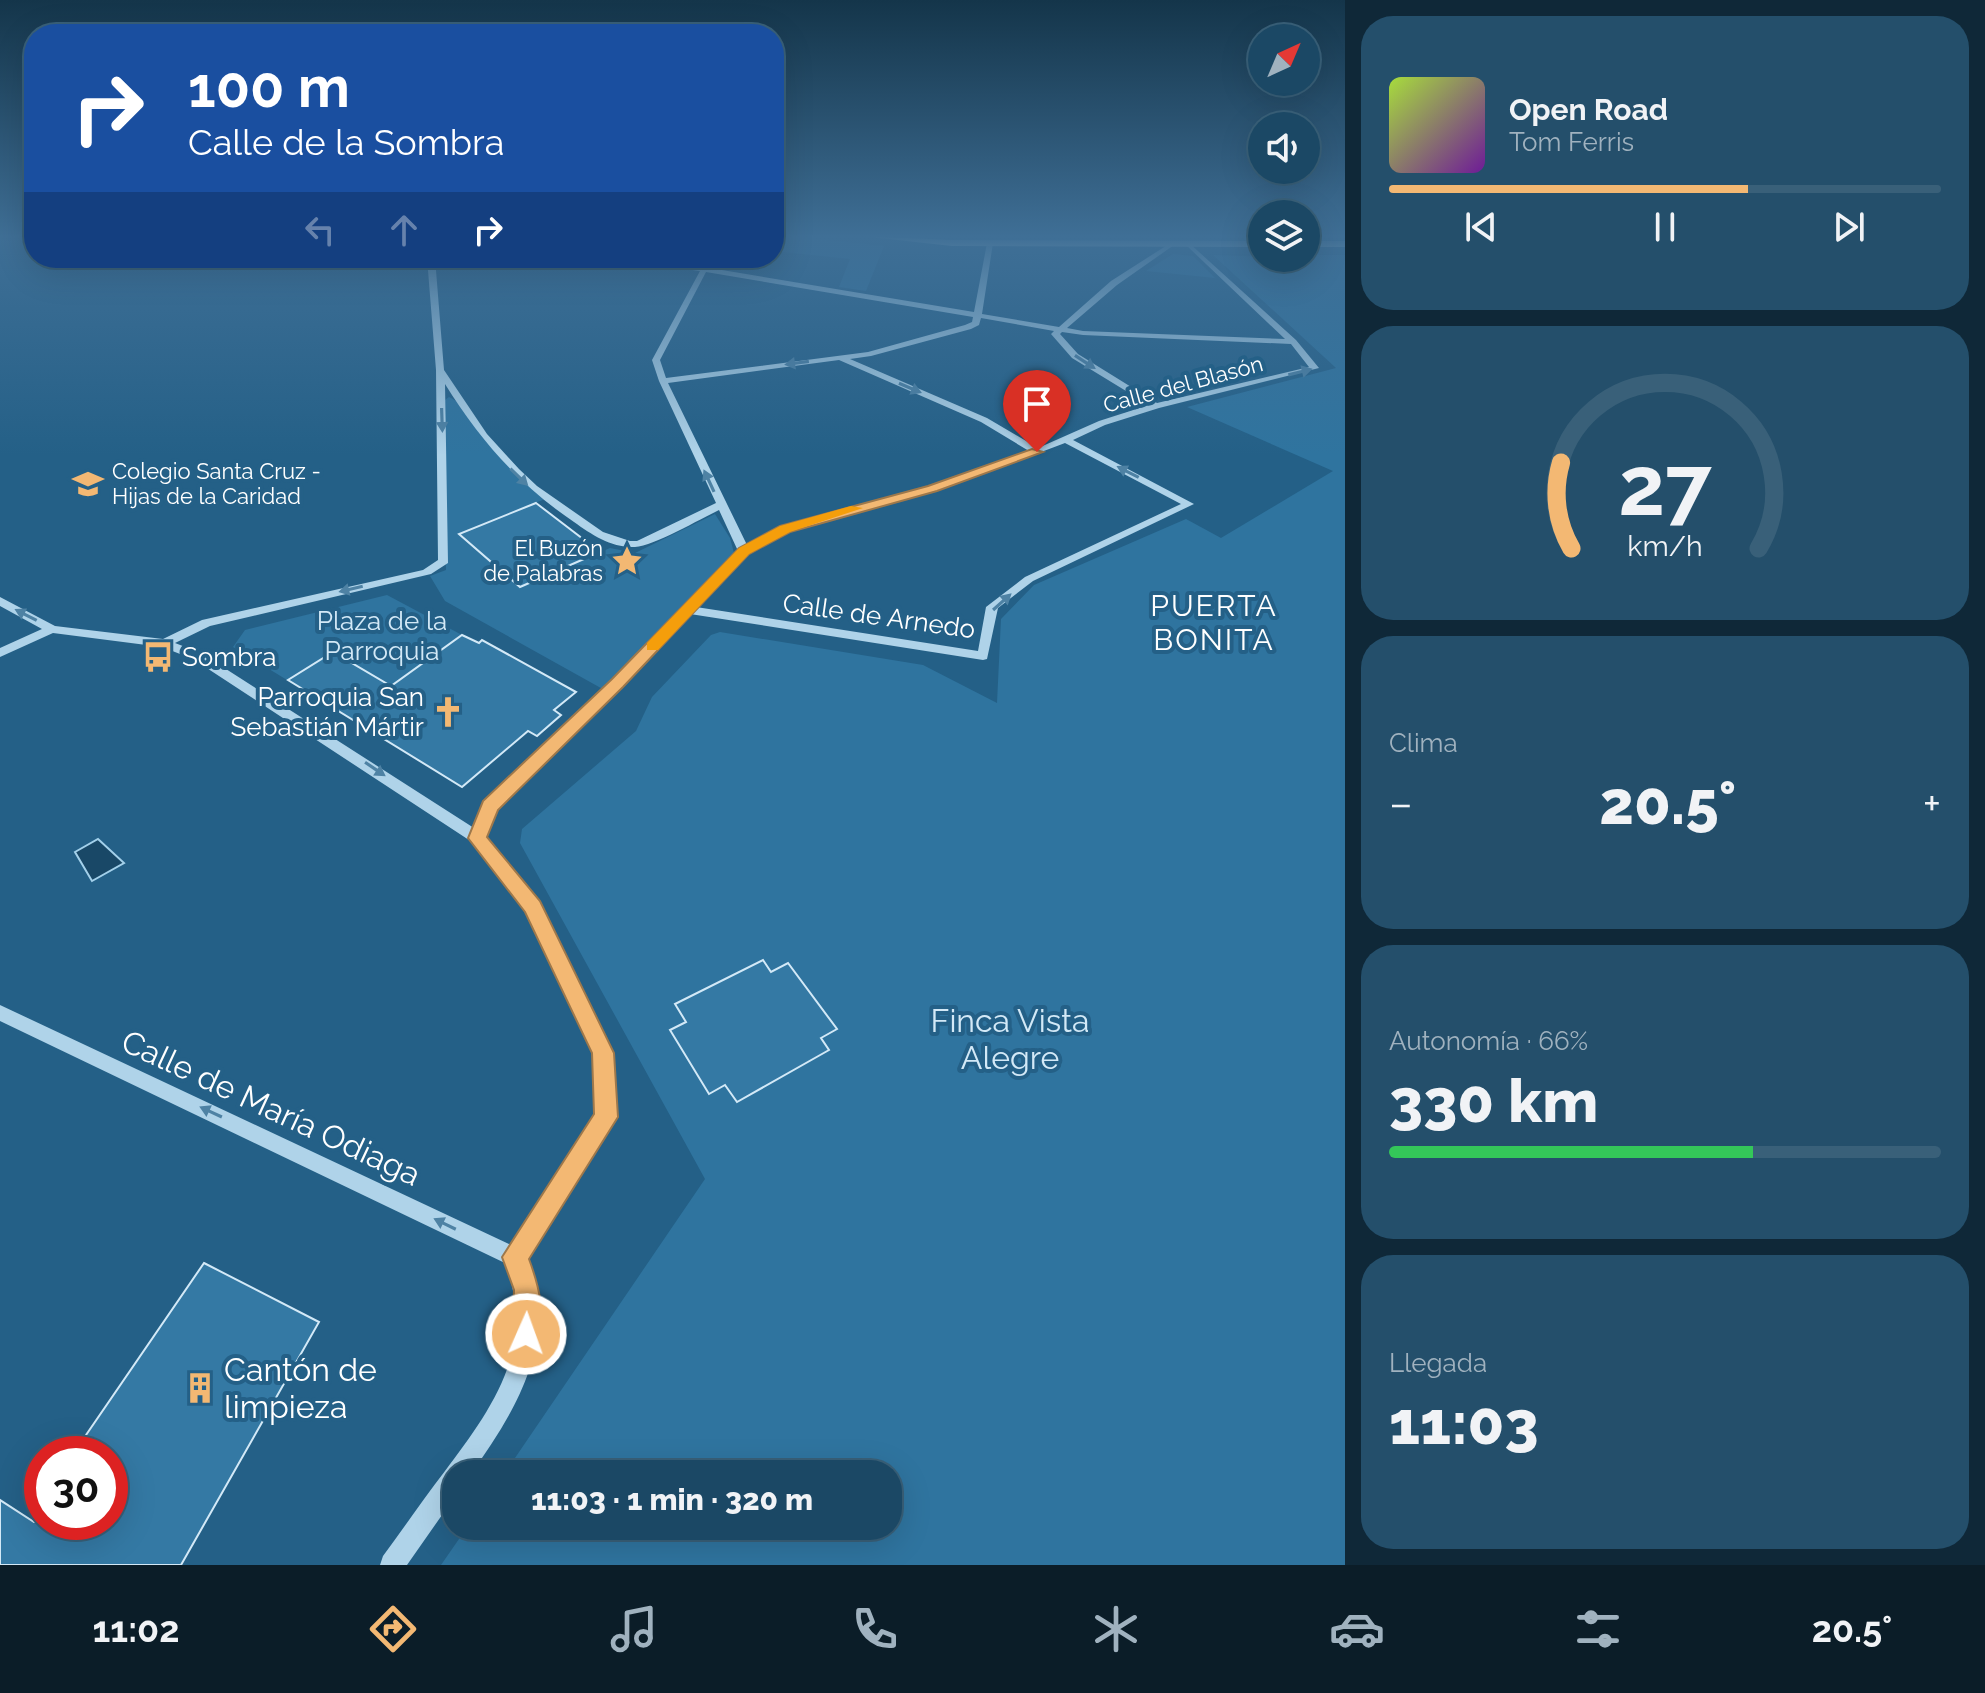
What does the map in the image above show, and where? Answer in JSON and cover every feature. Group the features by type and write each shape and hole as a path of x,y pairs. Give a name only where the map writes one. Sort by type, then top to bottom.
{"street":[{"path":"164,643 206,623 427,572 444,561 440,370 435,309"},
{"path":"683,309 656,360 663,381 744,551"},
{"path":"931,309 1083,333 1293,342"},
{"path":"663,381 868,354 968,327 976,323 978,309"},
{"path":"1082,309 1055,334 1075,356 1156,406"},
{"name":"Calle del Blasón","path":"477,838 490,806 689,610 744,551 785,529 933,489 1037,452 1102,423 1156,406 1315,368 1258,309"},
{"path":"838,357 984,420 1037,452"},
{"path":"440,370 480,433 537,494 605,538 625,545 639,544 721,505"},
{"name":"Calle de Arnedo","path":"689,610 983,656 992,607 1029,579 1189,504 1066,440"},
{"path":"0,601 52,629 164,643 197,656 477,838 532,907 603,1053 606,1117 515,1257 527,1290 525,1356 500,1413 467,1460"},
{"path":"0,653 52,629"},
{"name":"Calle de María Odiaga","path":"0,1013 515,1257"},
{"path":"392,1565 442,1495"}],"green space":[{"name":"Finca Vista Alegre","path":"1272,309 1345,309 1345,1565 441,1565 458,1540 902,1540 902,1460 514,1460 705,1179 520,843 522,829 636,731 652,697 711,635 720,632 923,665 997,703 1001,619 1034,585 1186,519 1221,538 1333,471 1187,407 1336,368"},
{"path":"449,397 470,416 502,460 545,499 460,534 520,587 610,548 635,553 715,514 730,538 734,553 689,610 608,692 445,601 430,576 446,570 441,403"},
{"name":"Plaza de la Parroquia","path":"387,595 462,635 391,686 333,652 287,680 233,647 245,630"}],"shaded area":[{"path":"98,839 124,863 92,881 75,852"}],"building":[{"path":"536,503 600,552 520,587 459,534"},
{"name":"Parroquia San Sebastián Mártir","path":"462,635 479,643 482,640 576,692 554,710 561,715 537,736 528,731 462,787 288,680 333,652 391,686"},
{"path":"763,960 771,972 788,963 837,1029 821,1038 829,1050 737,1102 725,1085 709,1094 670,1030 686,1022 675,1004"},
{"name":"Cantón de limpieza","path":"204,1263 319,1322 181,1565 0,1565 0,1500 24,1516 24,1540 128,1540 128,1436 85,1436"}],"slow traffic":[{"path":"652,647 744,551 785,529 856,508"}],"place":[{"name":"Colegio Santa Cruz - Hijas de la Caridad","path":"88,484"},
{"name":"El Buzón de Palabras","path":"627,561"},
{"name":"Sombra","path":"158,657"},
{"name":"Parroquia San Sebastián Mártir","path":"448,712"},
{"name":"Cantón de limpieza","path":"200,1388"}],"district":[{"name":"PUERTA BONITA","path":"1214,623"}],"route":[{"path":"526,1334 527,1290 515,1257 606,1117 603,1053 532,907 477,838 490,806 618,683 744,551 785,529 933,489 1037,452"}]}
